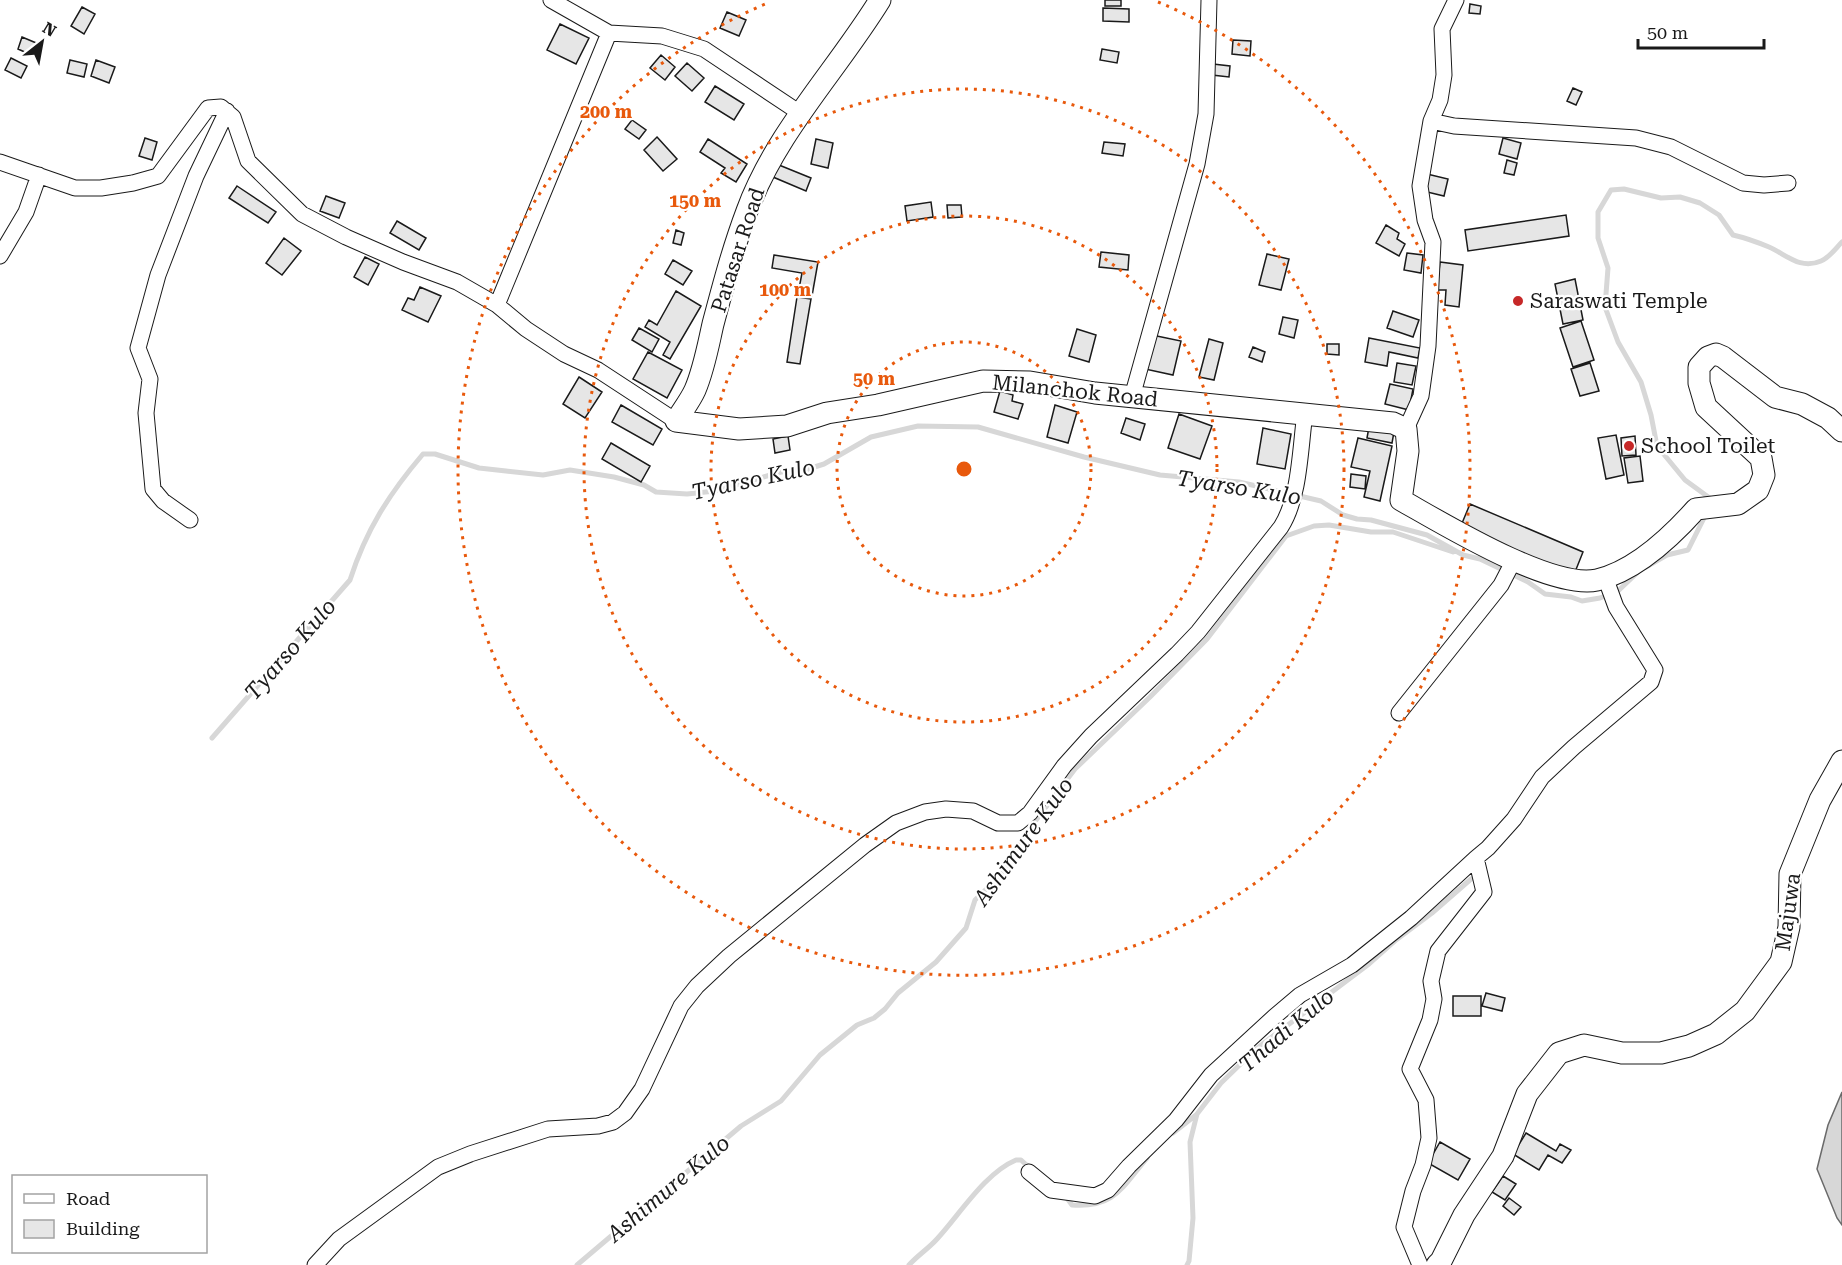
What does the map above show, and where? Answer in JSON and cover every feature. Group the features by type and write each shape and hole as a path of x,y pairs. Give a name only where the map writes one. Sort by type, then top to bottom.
{"street":[{"path":"551,0 609,33 662,36 704,49 800,113"},
{"name":"Patasar Road","path":"676,421 694,392 700,376 723,287 747,210 769,164 800,113 843,56 880,0"},
{"path":"1131,397 1197,164 1206,114 1211,10 1209,0"},
{"path":"1456,0 1442,29 1444,75 1440,100 1431,121 1420,186 1425,220 1433,242 1428,346 1421,396 1406,429 1408,451 1401,500 1514,560 1563,579 1606,582 1660,546 1696,509 1738,504 1758,490 1764,475 1761,458 1706,407 1699,383 1700,367 1708,357 1716,354 1723,357 1775,397 1802,404 1828,418 1842,431"},
{"path":"497,305 609,33"},
{"path":"0,162 75,188 133,183 158,176 208,108 221,107 233,117 248,161 302,214 346,237 457,282 497,305 526,329 564,354 598,370 676,421"},
{"path":"190,520 163,501 153,489 146,412 150,379 138,348 158,275 196,177 227,111"},
{"path":"1431,121 1454,126 1636,138 1671,147 1743,183 1764,185 1788,183"},
{"path":"0,256 26,212 39,175"},
{"name":"Milanchok Road","path":"676,421 739,429 787,426 827,413 878,405 983,381 1030,382 1131,397 1305,413 1393,423 1406,429"},
{"path":"315,1265 339,1239 438,1167 470,1154 548,1129 598,1126 613,1122 625,1113 642,1089 681,1006 697,986 729,956 865,844 896,823 925,812 946,809 973,811 998,823 1018,823 1030,813 1064,766 1090,736 1198,632 1281,527 1289,515 1305,413"},
{"path":"1400,713 1502,585 1514,560"},
{"path":"1029,1172 1051,1190 1095,1196 1108,1191 1129,1166 1176,1120 1211,1075 1274,1017 1300,995 1352,966 1477,861 1514,819 1542,777 1651,682 1655,670 1616,607 1606,582"},
{"name":"Majuwa","path":"1437,1265 1464,1215 1503,1156 1527,1094 1559,1053 1584,1045 1622,1053 1661,1053 1689,1046 1716,1034 1745,1011 1781,962 1789,927 1790,874 1820,800 1842,761"},
{"path":"1420,1265 1404,1227 1429,1138 1426,1100 1410,1069 1430,1020 1434,999 1431,981 1438,951 1484,892 1477,861"}],"shaded area":[{"path":"1842,1092 1842,1225 1817,1169 1828,1125"}],"building":[{"path":"1105,0 1121,0 1121,6 1105,6"},
{"path":"1470,4 1481,6 1480,14 1469,13"},
{"path":"82,7 95,14 84,34 71,26"},
{"path":"1103,8 1129,9 1129,22 1103,21"},
{"path":"727,12 746,20 739,36 720,28"},
{"path":"560,24 589,38 576,64 547,50"},
{"path":"22,37 41,45 36,57 18,49"},
{"path":"1233,40 1251,41 1250,56 1232,54"},
{"path":"1102,49 1119,52 1117,63 1100,60"},
{"path":"661,55 675,67 665,80 650,68"},
{"path":"11,58 27,66 21,78 5,70"},
{"path":"70,60 87,64 84,77 67,73"},
{"path":"96,60 115,67 109,83 91,76"},
{"path":"687,63 704,78 692,91 675,76"},
{"path":"1213,64 1230,66 1229,77 1212,75"},
{"path":"715,86 744,104 734,120 705,102"},
{"path":"1573,88 1582,92 1576,105 1567,101"},
{"path":"632,120 646,130 639,139 625,129"},
{"path":"657,137 677,159 663,171 644,150"},
{"path":"145,138 157,142 152,160 139,156"},
{"path":"1503,138 1521,143 1517,159 1499,154"},
{"path":"708,139 747,164 736,182 721,173 725,168 700,152"},
{"path":"816,139 833,143 828,168 811,164"},
{"path":"1104,142 1125,144 1123,156 1102,153"},
{"path":"1507,160 1517,163 1514,175 1504,173"},
{"path":"779,165 811,178 806,191 773,177"},
{"path":"1427,174 1448,179 1444,196 1423,191"},
{"path":"237,186 276,212 268,223 229,198"},
{"path":"326,196 345,203 339,218 320,211"},
{"path":"931,202 933,217 907,221 905,206"},
{"path":"947,205 961,205 962,217 948,218"},
{"path":"1566,215 1569,236 1468,251 1465,230"},
{"path":"397,221 426,238 419,250 390,233"},
{"path":"1386,225 1399,233 1397,239 1405,244 1399,256 1376,243"},
{"path":"676,230 684,233 681,245 673,243"},
{"path":"284,238 301,251 282,275 266,263"},
{"path":"1101,252 1129,255 1128,270 1099,267"},
{"path":"1407,253 1423,255 1421,273 1404,270"},
{"path":"1267,254 1289,259 1281,290 1259,285"},
{"path":"774,255 818,262 812,296 798,294 802,273 772,268"},
{"path":"365,257 379,264 368,285 354,277"},
{"path":"673,260 692,271 683,285 665,274"},
{"path":"1440,262 1463,265 1459,307 1445,305 1446,290 1437,290"},
{"path":"1575,279 1583,320 1563,324 1555,284"},
{"path":"420,287 441,296 428,322 402,310 408,298 414,300"},
{"path":"676,291 701,306 670,359 663,355 670,342 645,327 649,320 657,325"},
{"path":"797,297 811,299 800,364 787,362"},
{"path":"1393,311 1419,320 1413,337 1387,328"},
{"path":"1283,317 1298,320 1294,338 1279,334"},
{"path":"1581,321 1594,360 1573,367 1560,328"},
{"path":"639,328 659,339 652,352 632,340"},
{"path":"1077,329 1096,335 1089,362 1069,356"},
{"path":"1152,335 1181,341 1173,375 1145,369"},
{"path":"1369,338 1420,348 1418,358 1389,352 1387,366 1365,362"},
{"path":"1209,339 1223,343 1214,380 1199,377"},
{"path":"1327,344 1339,344 1339,355 1327,354"},
{"path":"1253,347 1265,352 1262,362 1249,357"},
{"path":"648,352 682,370 667,398 633,379"},
{"path":"1397,363 1416,366 1412,385 1394,382"},
{"path":"1590,363 1599,391 1580,396 1571,369"},
{"path":"579,377 602,392 585,418 563,404"},
{"path":"1390,384 1413,389 1409,410 1385,404"},
{"path":"1000,391 1013,395 1012,401 1023,404 1018,419 994,412"},
{"path":"621,405 662,429 653,445 612,422"},
{"path":"1055,405 1077,412 1068,443 1047,437"},
{"path":"1179,414 1212,426 1200,459 1168,448"},
{"path":"1126,418 1145,424 1140,440 1121,433"},
{"path":"1369,427 1394,432 1392,443 1367,438"},
{"path":"1263,428 1291,434 1285,469 1257,464"},
{"path":"1616,435 1624,475 1606,479 1598,438"},
{"path":"788,436 790,450 775,453 773,439"},
{"name":"School Toilet","path":"1635,436 1636,455 1622,456 1621,438"},
{"path":"1358,438 1392,446 1380,501 1364,497 1370,471 1351,467"},
{"path":"611,443 650,466 641,482 602,459"},
{"path":"1640,456 1643,481 1628,483 1624,458"},
{"path":"1351,474 1366,476 1365,489 1350,487"},
{"path":"1470,504 1583,552 1573,577 1460,528"},
{"path":"1486,993 1505,998 1502,1011 1482,1006"},
{"path":"1453,996 1481,996 1481,1016 1453,1016"},
{"path":"1526,1133 1556,1151 1560,1144 1571,1150 1562,1163 1548,1155 1539,1170 1513,1154"},
{"path":"1440,1142 1470,1159 1458,1180 1428,1163"},
{"path":"1503,1176 1516,1184 1505,1200 1492,1192"},
{"path":"1509,1198 1521,1207 1514,1215 1503,1206"}],"waterway":[{"path":"1710,502 1711,499 1685,480 1657,446 1641,382 1618,342 1605,307 1608,268 1598,238 1598,212 1611,190 1624,189 1661,198 1680,197 1700,203 1719,215 1733,235 1769,247 1800,263 1807,264 1824,260 1842,242"},
{"name":"Tyarso Kulo","path":"212,738 350,580 363,545 380,513 423,454 435,454 479,468 506,471 543,475 570,470 614,477 644,485 656,492 687,494 715,491 781,472 805,470 824,464 871,437 918,426 978,427 1084,457 1160,475 1239,482 1321,501 1343,515 1427,535 1463,555 1480,559 1528,582 1545,594 1571,597 1582,601 1600,598 1618,591 1638,572"},
{"name":"Tyarso Kulo","path":"1646,567 1667,555 1688,550 1706,514"},
{"name":"Ashimure Kulo","path":"577,1265 741,1126 781,1101 820,1055 857,1025 874,1018 898,993 936,962 966,928 975,900 1000,876 1030,828 1075,769 1207,639 1286,536 1314,526 1329,525 1371,532 1393,532 1453,552"},
{"name":"Thadi Kulo","path":"1187,1265 1193,1218 1190,1142 1197,1114 1221,1083 1256,1049 1369,964 1471,879"},
{"path":"1173,1133 1196,1115"},
{"path":"1064,1194 1072,1205 1087,1205 1108,1199 1124,1186 1147,1158"},
{"path":"909,1265 937,1239 973,1195 994,1174 1016,1160 1021,1160 1031,1169"}],"place":[{"name":"Saraswati Temple","path":"1518,301"},
{"name":"School Toilet","path":"1629,446"}]}
